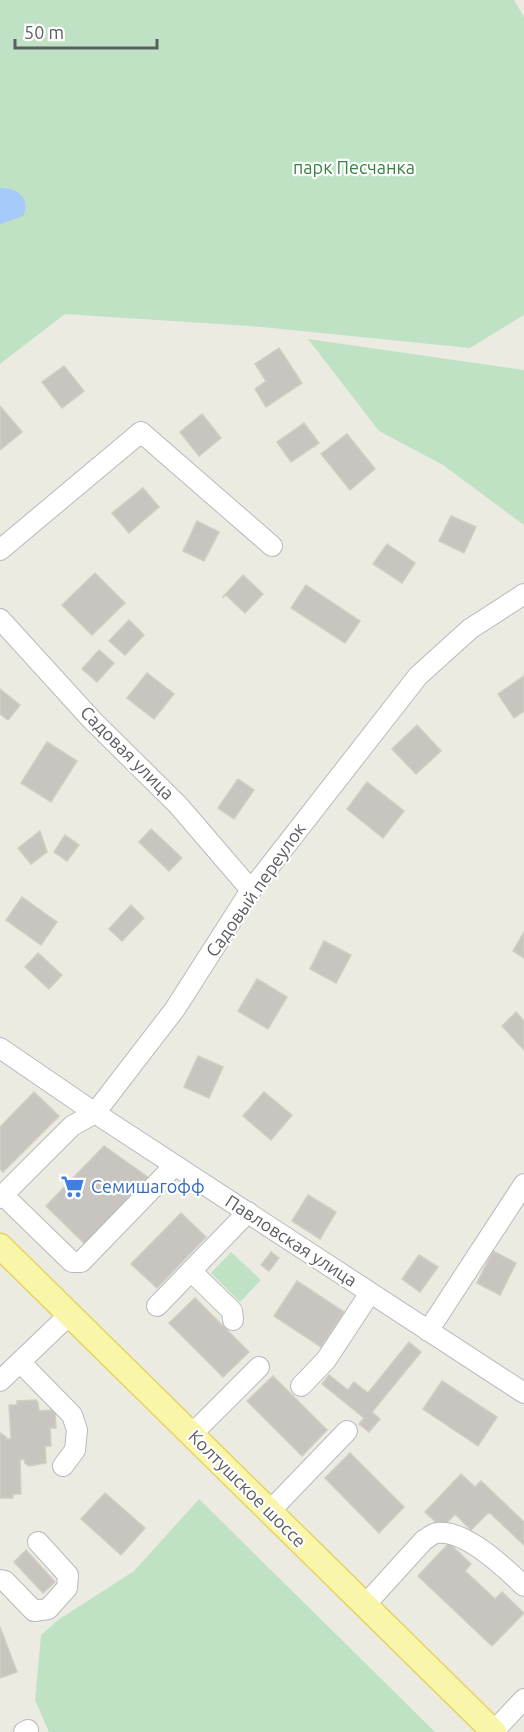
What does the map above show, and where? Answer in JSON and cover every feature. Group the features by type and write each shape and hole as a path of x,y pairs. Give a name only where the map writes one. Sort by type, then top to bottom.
{"main road":[{"name":"Колтушское шоссе","path":"0,1246 494,1732"}],"street":[{"path":"0,550 141,432 272,546"},
{"name":"Садовый переулок","path":"2,1197 72,1126 95,1113 175,1009 251,890 418,676 470,629 524,594"},
{"name":"Садовая улица","path":"0,619 92,720 178,805 251,890"},
{"name":"Павловская улица","path":"0,1048 95,1113 524,1394"},
{"path":"2,1197 72,1262 81,1262 176,1165"},
{"path":"428,1331 524,1184"},
{"path":"157,1306 248,1212"},
{"path":"191,1271 232,1311 233,1320"},
{"path":"301,1386 326,1360 370,1293"},
{"path":"0,1382 70,1314"},
{"path":"20,1362 72,1415 77,1430 75,1450 63,1466"},
{"path":"191,1435 259,1367"},
{"path":"270,1512 347,1431"},
{"path":"365,1605 424,1540 436,1533 458,1536 494,1557 524,1586"},
{"path":"0,1580 5,1581 34,1611 48,1609 67,1588 68,1575 38,1542"},
{"path":"494,1732 524,1699"}],"green space":[{"name":"парк Песчанка","path":"0,0 514,0 524,17 524,315 470,348 262,327 65,314 0,364"},
{"path":"308,339 524,370 524,525 443,465 379,431"},
{"path":"231,1252 261,1280 240,1302 211,1273"},
{"path":"199,1499 435,1732 49,1732 35,1700 41,1635 58,1620 134,1571"}],"water":[{"path":"0,188 12,190 21,195 25,204 23,216 0,224"}],"building":[{"path":"279,348 302,383 266,407 255,389 266,381 255,364"},
{"path":"64,366 84,391 62,408 42,382"},
{"path":"0,406 22,432 0,450"},
{"path":"202,414 221,438 199,456 180,432"},
{"path":"304,423 319,443 291,462 277,442"},
{"path":"347,434 375,469 350,490 321,454"},
{"path":"143,488 159,507 129,533 112,513"},
{"path":"451,516 476,527 464,553 439,541"},
{"path":"197,521 219,532 204,561 183,551"},
{"path":"387,544 415,563 402,583 373,564"},
{"path":"95,573 125,603 92,635 62,605"},
{"path":"243,575 263,594 245,613 226,595 222,598"},
{"path":"306,585 360,621 345,643 291,608"},
{"path":"129,620 144,635 125,655 109,641"},
{"path":"99,650 114,663 97,682 82,669"},
{"path":"147,673 174,694 154,719 127,698"},
{"path":"524,676 524,711 514,718 498,694"},
{"path":"0,689 20,705 8,720 0,714"},
{"path":"417,725 441,751 416,774 392,749"},
{"path":"47,742 77,761 51,802 21,783"},
{"path":"238,779 254,790 234,819 218,808"},
{"path":"367,782 404,811 383,838 347,809"},
{"path":"151,829 182,858 169,871 139,842"},
{"path":"40,831 47,852 31,864 18,848"},
{"path":"65,835 79,845 67,861 54,852"},
{"path":"22,897 57,922 41,945 6,920"},
{"path":"131,905 144,918 122,941 109,929"},
{"path":"524,932 524,958 513,951"},
{"path":"324,941 351,955 336,983 310,969"},
{"path":"38,953 62,975 49,989 25,967"},
{"path":"257,979 287,997 268,1029 238,1011"},
{"path":"516,1012 524,1021 524,1050 502,1026"},
{"path":"198,1056 223,1067 209,1098 184,1087"},
{"path":"34,1092 59,1116 3,1172 0,1169 0,1127"},
{"path":"264,1092 292,1115 271,1140 243,1116"},
{"path":"104,1146 152,1180 87,1246 46,1206"},
{"path":"308,1195 336,1212 320,1239 292,1221"},
{"path":"181,1213 206,1237 157,1288 131,1264"},
{"path":"493,1251 516,1263 500,1295 477,1283"},
{"path":"271,1252 279,1258 269,1271 261,1265"},
{"path":"419,1255 438,1267 420,1292 402,1279"},
{"path":"297,1281 344,1312 321,1347 274,1316"},
{"path":"195,1298 249,1352 223,1377 169,1323"},
{"path":"409,1342 421,1352 372,1412 380,1419 369,1432 359,1424 364,1418 322,1384 329,1375 348,1390 354,1382 368,1393"},
{"path":"273,1376 327,1430 302,1456 247,1401"},
{"path":"442,1381 497,1417 478,1446 423,1409"},
{"path":"36,1400 39,1411 52,1410 55,1412 56,1428 50,1428 51,1446 45,1446 46,1463 29,1466 24,1459 20,1460 21,1494 13,1494 13,1498 0,1498 0,1433 6,1439 11,1439 9,1405 17,1405 17,1401"},
{"path":"350,1453 404,1507 379,1533 325,1478"},
{"path":"461,1474 475,1487 481,1481 524,1522 524,1545 489,1512 471,1530 455,1514 442,1528 425,1512"},
{"path":"105,1493 145,1528 121,1555 81,1519"},
{"path":"449,1543 471,1564 465,1571 495,1599 502,1592 524,1613 492,1646 418,1576"},
{"path":"26,1550 55,1582 43,1593 14,1562"},
{"path":"0,1627 17,1672 0,1678"}],"place":[{"name":"Семишагофф","path":"73,1187"}]}
